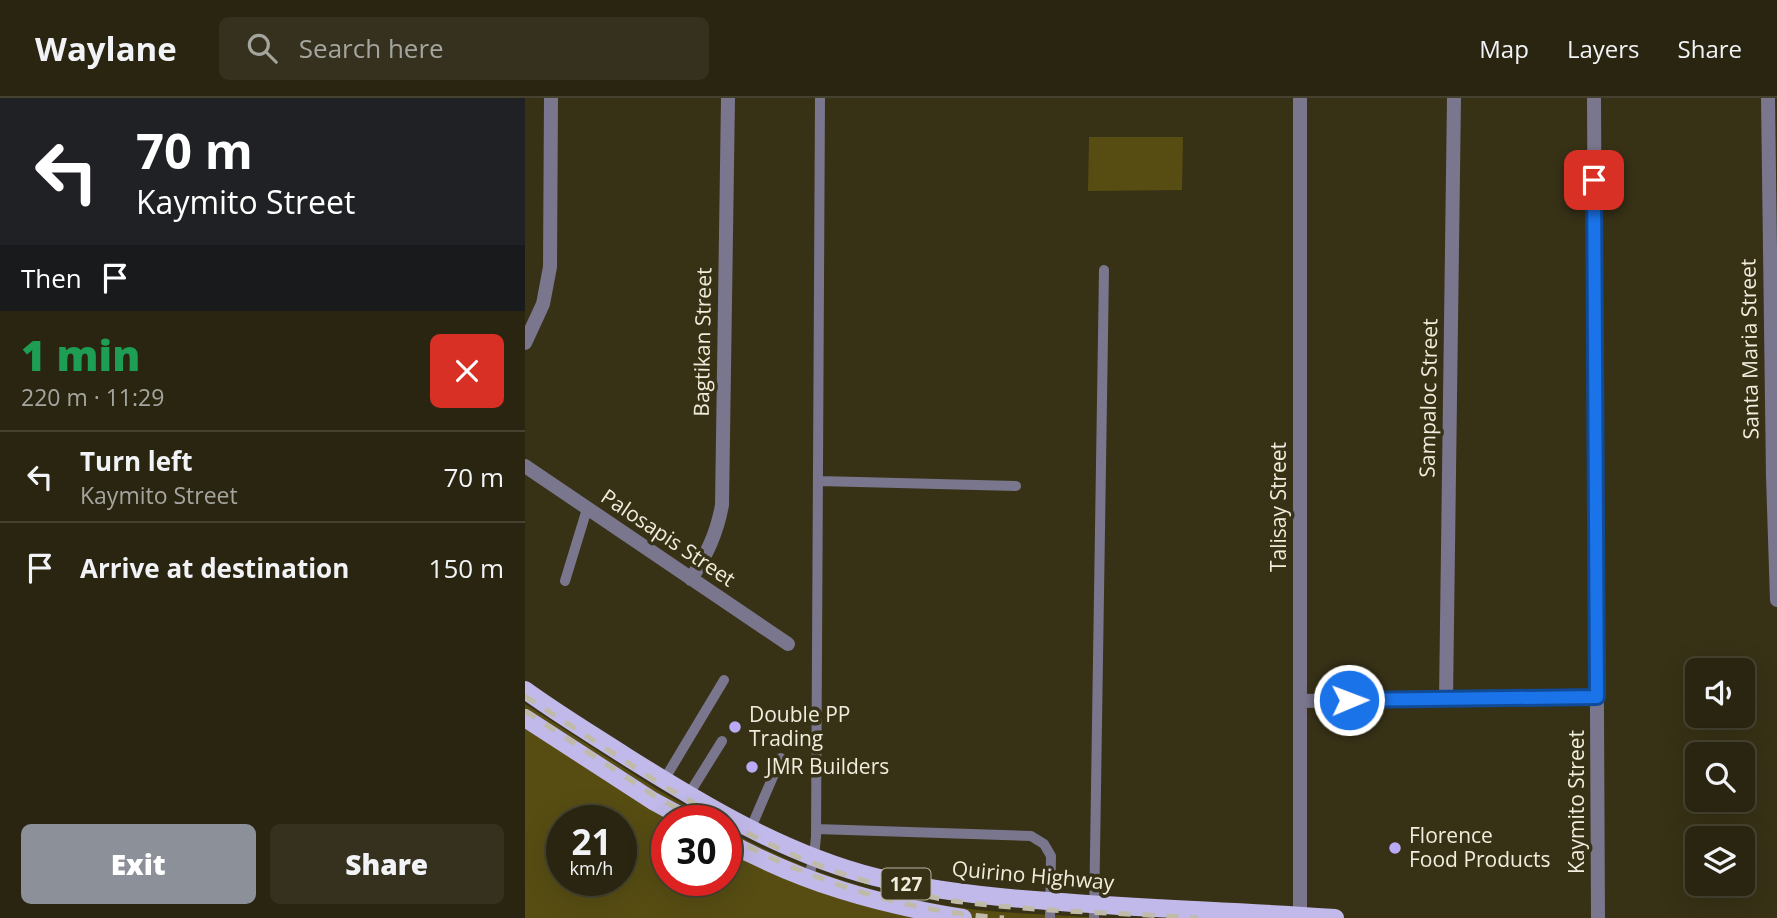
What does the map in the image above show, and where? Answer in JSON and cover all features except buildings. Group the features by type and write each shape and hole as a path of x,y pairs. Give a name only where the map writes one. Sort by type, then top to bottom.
{"main road":[{"name":"Quirino Highway","path":"525,690 664,780 750,830 874,877 1051,910 1335,918"},
{"path":"525,718 660,805"},
{"name":"127","path":"742,849 808,881 908,909 963,918"}],"street":[{"path":"525,343 543,304 551,267 551,98"},
{"name":"Bagtikan Street","path":"691,579 709,551 718,529 722,505 727,98"},
{"name":"Talisay Street","path":"1300,98 1300,917"},
{"name":"Sampaloc Street","path":"1446,699 1454,98"},
{"name":"Kaymito Street","path":"1594,98 1598,918"},
{"name":"Santa Maria Street","path":"1768,98 1777,600"},
{"name":"Palosapis Street","path":"525,466 787,644"},
{"path":"1300,701 1597,697"}],"lane":[{"path":"808,881 814,856 816,829 820,98"},
{"path":"1095,912 1104,270"},
{"path":"819,481 1016,486"},
{"path":"565,581 587,509"},
{"path":"664,780 725,680"},
{"path":"689,794 722,741"},
{"path":"750,830 781,758"},
{"path":"816,829 1031,836 1044,844 1051,856 1051,910"}],"shaded area":[{"path":"1089,137 1183,137 1182,190 1088,191"},
{"path":"525,704 685,805 651,805 651,896 742,896 742,837 816,871 913,900 978,910 1106,918 525,918"}],"railway":[{"path":"525,696 697,805"},
{"path":"525,711 671,805"},
{"path":"742,830 785,851 848,876 946,900 1061,911 1198,918"},
{"path":"742,843 792,867 861,892 931,909 1004,918"}],"place":[{"name":"Double PP Trading","path":"735,727"},
{"name":"JMR Builders","path":"752,767"},
{"name":"Florence Food Products","path":"1395,848"}],"route":[{"path":"1349,700 1597,697 1594,180"}]}
